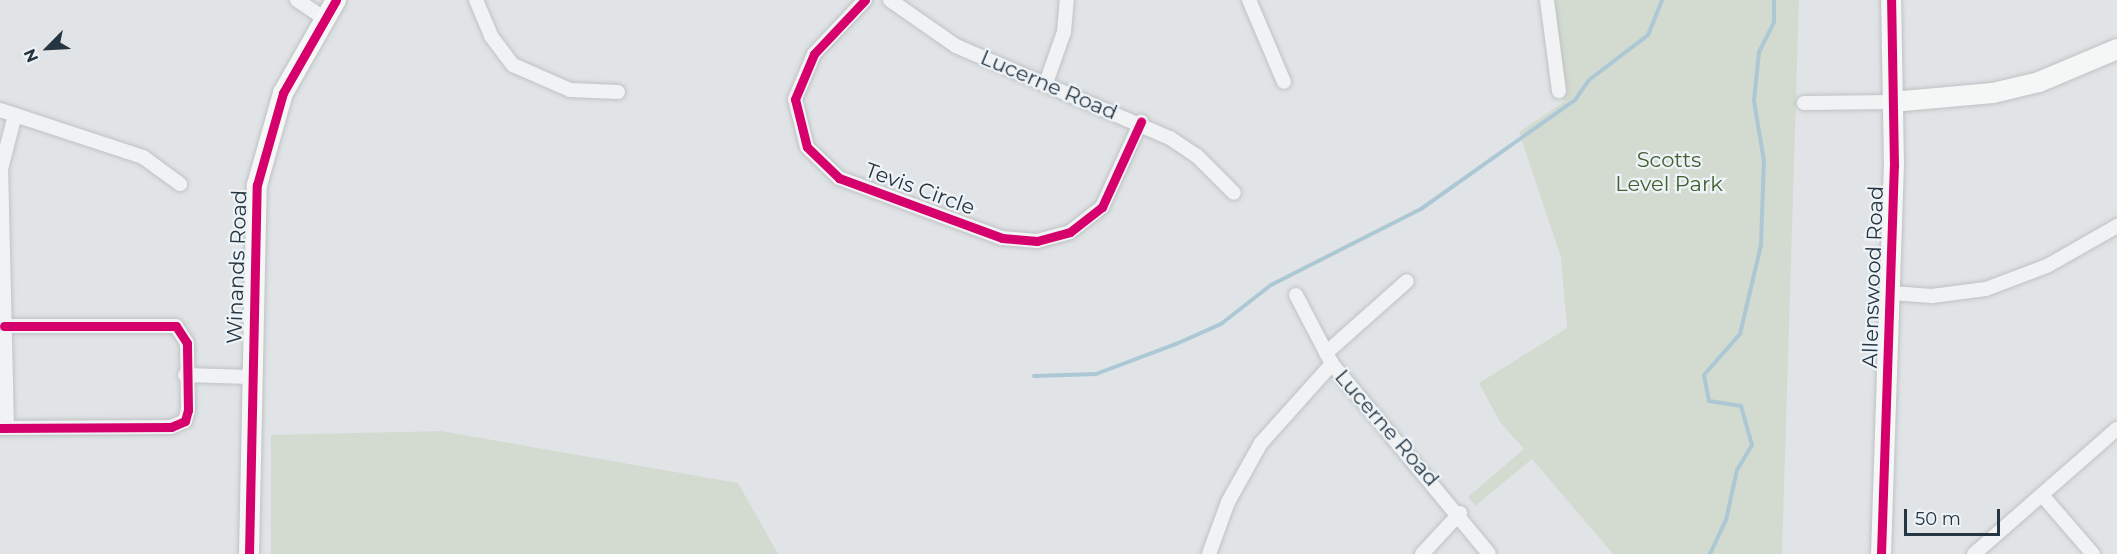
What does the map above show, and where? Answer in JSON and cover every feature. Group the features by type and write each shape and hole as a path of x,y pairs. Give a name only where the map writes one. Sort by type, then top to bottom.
{"street":[{"path":"297,0 324,18"},
{"name":"Winands Road","path":"249,554 254,213 264,154 283,93 336,0"},
{"path":"476,0 501,53 519,69 570,90 618,92"},
{"name":"Tevis Circle","path":"865,0 814,54 795,99 807,147 839,178 1002,238 1037,241 1070,232 1102,207 1141,122"},
{"name":"Lucerne Road","path":"890,0 956,46 1141,122 1197,156 1234,193"},
{"path":"1046,83 1064,32 1067,0"},
{"path":"1250,0 1284,82"},
{"path":"1548,0 1559,91"},
{"name":"Allenswood Road","path":"1881,554 1891,293 1891,0"},
{"path":"1804,103 1892,102 1993,93 2039,82 2117,49"},
{"path":"0,110 143,157 180,184"},
{"path":"4,326 168,323 185,336 188,410 179,425 3,428 1,169 15,115"},
{"path":"1891,293 1932,296 1986,289 2047,266 2117,226"},
{"path":"1209,554 1228,502 1262,443 1329,359 1407,281"},
{"name":"Lucerne Road","path":"1296,295 1329,359 1460,513 1489,554"},
{"path":"185,375 251,377"},
{"path":"1974,554 2117,429"},
{"path":"2042,495 2093,554"},
{"path":"1422,554 1460,513"}],"green space":[{"name":"Scotts Level Park","path":"1549,0 1799,0 1782,554 1613,554 1532,459 1475,506 1468,497 1524,449 1500,422 1479,383 1567,328 1561,257 1519,132 1564,102"},
{"path":"441,431 738,483 778,554 271,554 271,435"}],"waterway":[{"path":"1034,376 1096,374 1176,344 1221,324 1271,285 1421,209 1575,100 1589,80 1648,35 1662,0"},
{"path":"1710,554 1726,520 1737,470 1752,445 1741,406 1709,401 1704,375 1740,334 1761,245 1764,161 1754,101 1759,52 1774,22 1774,0"}],"cycle path":[{"path":"249,554 257,185 283,93 336,0"},
{"path":"865,0 814,54 795,99 807,147 839,178 1002,238 1037,241 1070,232 1102,207 1141,122"},
{"path":"1881,554 1894,166 1891,0"},
{"path":"0,428 171,427 185,421 188,410 187,343 176,326 4,326"}]}
